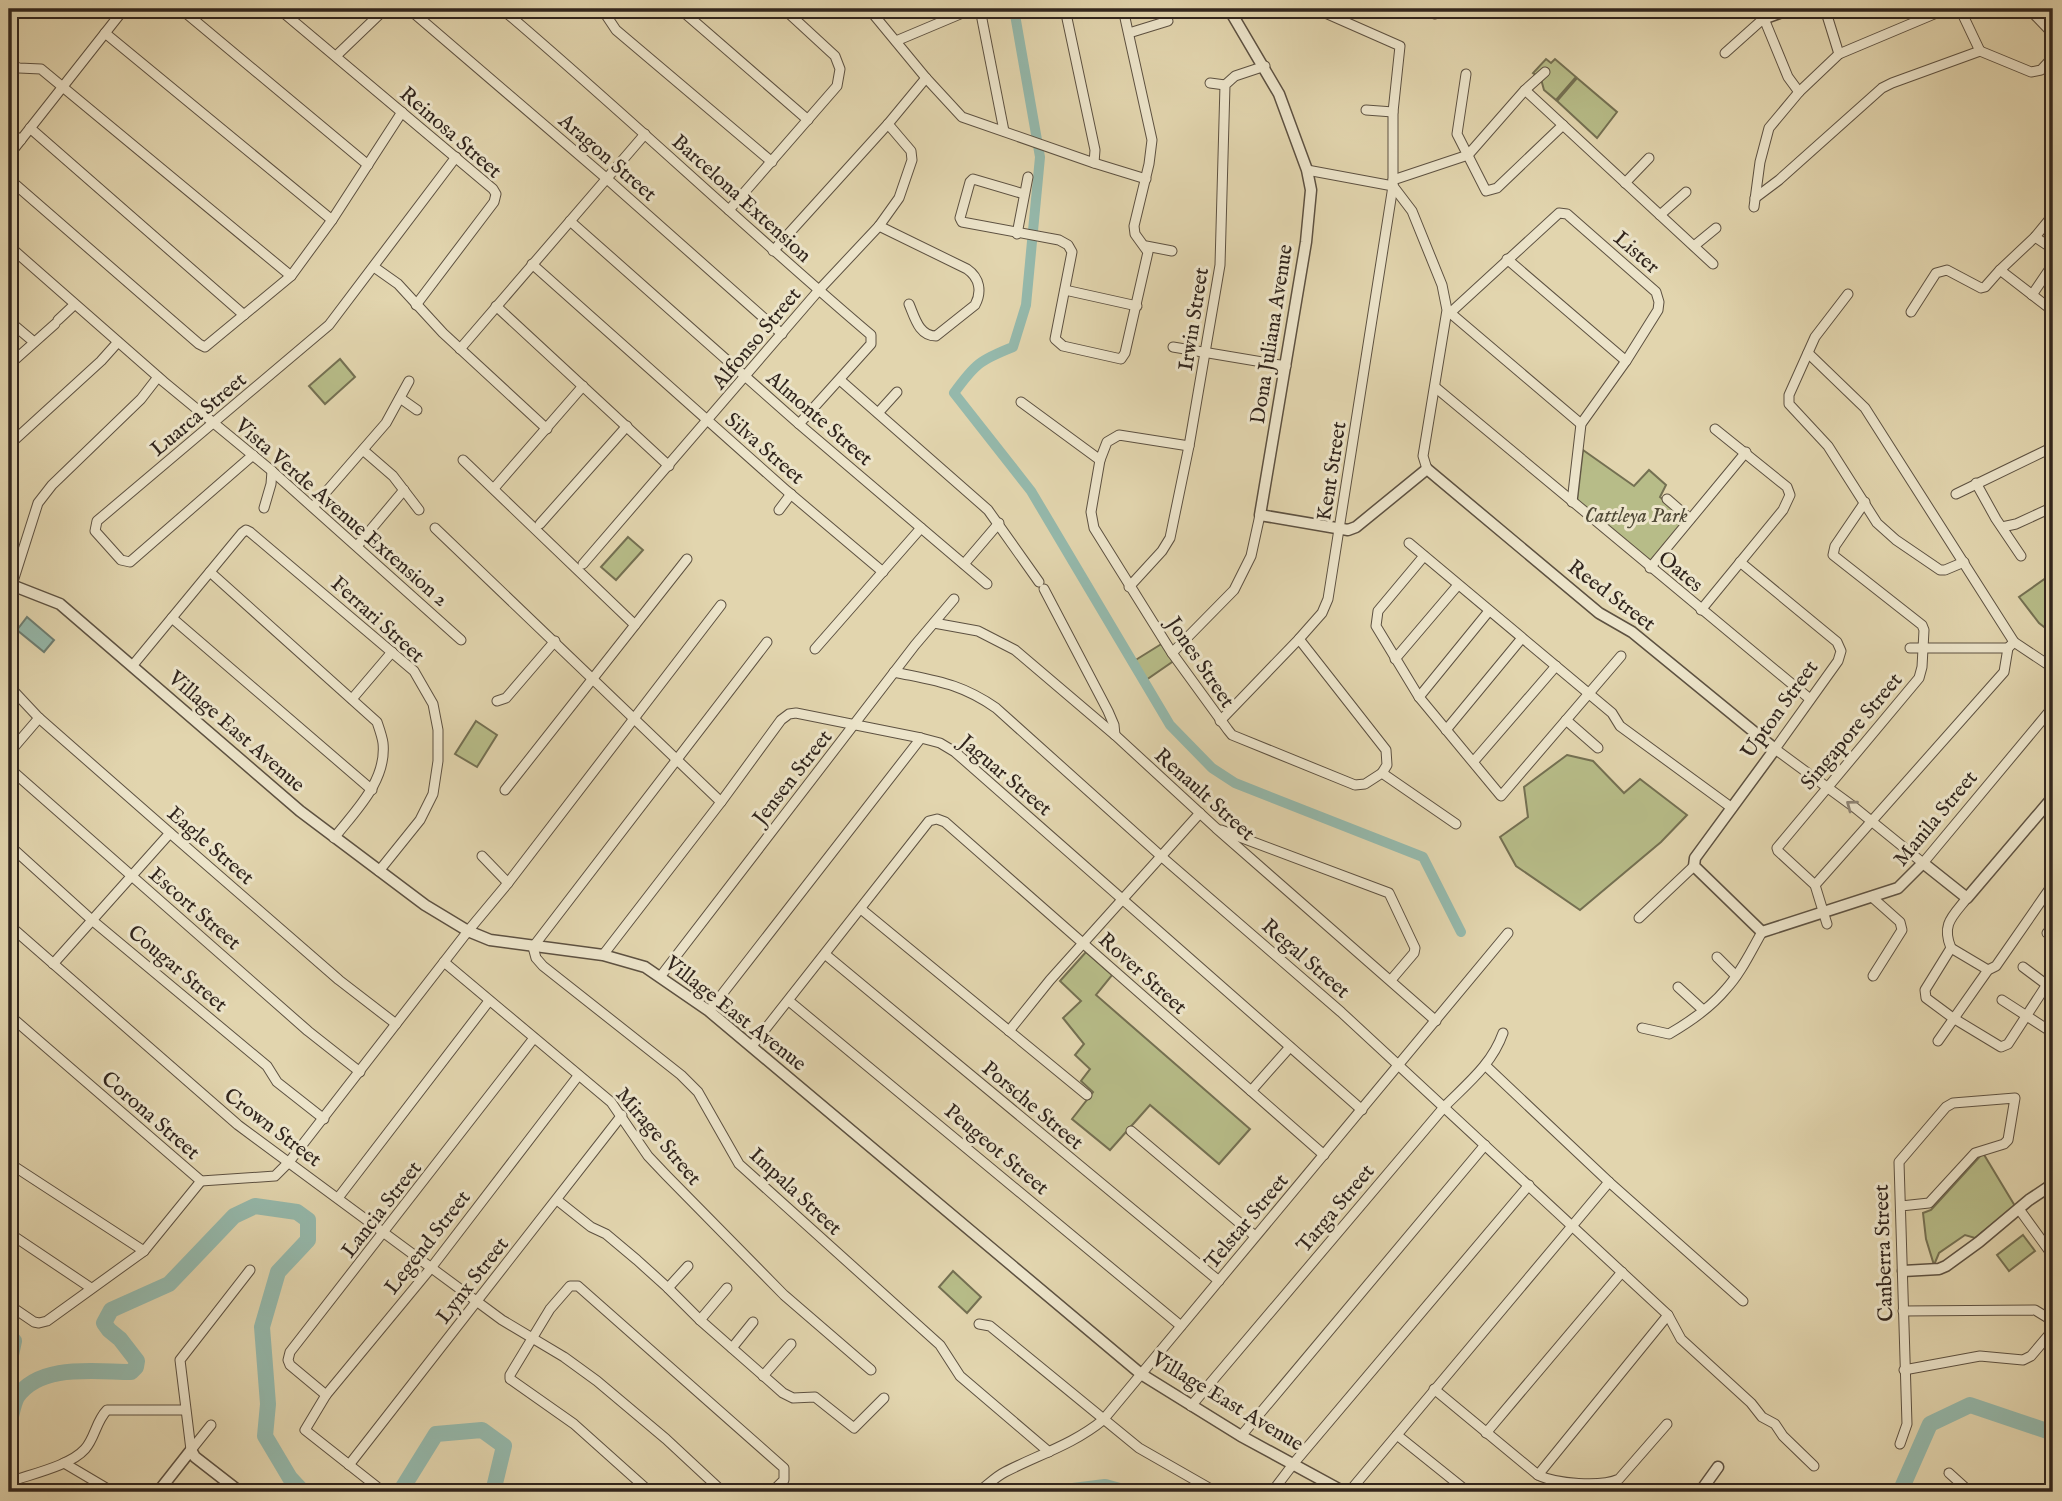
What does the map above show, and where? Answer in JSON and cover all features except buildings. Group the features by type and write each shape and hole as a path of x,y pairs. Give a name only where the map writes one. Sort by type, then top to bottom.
{"street":[{"path":"9,155 124,9"},
{"path":"181,9 368,165"},
{"name":"Reinosa Street","path":"279,9 456,157 496,194 494,202 416,305"},
{"path":"336,57 385,9"},
{"name":"Aragon Street","path":"410,9 607,178 782,334"},
{"name":"Barcelona Extension","path":"502,9 871,335 873,340 799,424"},
{"path":"602,9 616,30 772,162"},
{"path":"680,9 808,120"},
{"path":"729,210 837,86 840,69 835,56 784,9"},
{"path":"870,9 926,78 962,117 1094,163 1146,178"},
{"path":"896,41 972,9"},
{"path":"979,9 1004,131"},
{"path":"1065,9 1095,150 1094,163"},
{"path":"1024,194 973,179 960,218 966,225 1065,242 1071,247 1065,290 1054,335 1063,346 1118,359 1125,353 1148,252 1135,234 1134,226 1152,139 1123,9"},
{"name":"Dona Juliana Avenue","path":"1172,653 1234,590 1251,556 1286,366 1310,206 1311,190 1307,170 1289,119 1265,66 1229,9"},
{"name":"Kent Street","path":"1220,721 1299,639 1322,613 1328,599 1393,183 1393,112 1400,46 1316,9"},
{"path":"1422,9 1437,11"},
{"path":"1725,54 1761,14 1790,9"},
{"path":"1825,9 1839,54"},
{"path":"1947,9 1839,54 1799,92 1769,128 1760,162 1755,202 1882,88 1980,51"},
{"path":"1960,9 1980,51 2031,72 2041,70 2053,57"},
{"path":"2029,9 2053,34"},
{"path":"1761,14 1787,77 1799,92"},
{"path":"1129,33 1168,21"},
{"path":"105,33 332,220"},
{"path":"9,64 19,68 41,69 291,275"},
{"path":"1210,83 1225,85 1235,76 1265,66"},
{"path":"1307,170 1393,183 1468,155 1525,90 1545,72"},
{"path":"1466,74 1457,134 1486,191 1497,188 1563,125"},
{"path":"774,251 926,78"},
{"name":"Irwin Street","path":"1129,587 1162,551 1170,538 1189,446 1220,265 1225,85"},
{"path":"1525,90 1713,264"},
{"path":"1366,110 1393,112"},
{"path":"9,179 199,344 205,346 291,275 332,220 402,111"},
{"name":"Alfonso Street","path":"583,564 819,290 878,226 899,198 912,160 911,150 888,124"},
{"path":"30,128 244,315"},
{"path":"9,132 21,140"},
{"path":"460,349 645,134"},
{"name":"Luarca Street","path":"253,455 131,562 121,560 95,531 97,520 329,325 456,157"},
{"path":"1625,183 1649,158"},
{"path":"1022,235 1024,194 1028,177"},
{"path":"1260,515 1348,530 1356,527 1427,469 1423,456 1449,311 1442,285 1412,211 1393,183"},
{"path":"1660,215 1686,192"},
{"name":"Lister","path":"1449,311 1556,215 1567,214 1659,296 1658,310 1581,424 1572,502"},
{"path":"1911,312 1936,273 1941,270 1947,270 1981,288 1985,287 2053,215"},
{"name":"Almonte Street","path":"570,221 799,424 987,584"},
{"path":"878,226 967,269 977,281 979,298 975,305 936,336 926,335 922,331 909,304"},
{"path":"1693,246 1716,228"},
{"path":"2035,237 2053,249"},
{"name":"Vista Verde Avenue Extension 2","path":"9,246 158,377 272,471 461,640"},
{"path":"1146,246 1172,251"},
{"path":"1507,259 1626,361"},
{"name":"Silva Street","path":"532,264 883,572"},
{"path":"2032,295 2053,264"},
{"path":"374,267 398,285 460,349 547,429"},
{"path":"2000,270 2053,311"},
{"path":"1065,290 1137,306"},
{"path":"1847,294 1815,337 1789,395 1789,404 1828,446 1877,523 1886,532 1936,568 1945,570 1964,562"},
{"path":"9,365 74,305"},
{"path":"496,306 669,466"},
{"path":"1449,311 1581,424"},
{"path":"9,321 34,342"},
{"path":"9,444 101,361 118,342"},
{"path":"1173,348 1286,366"},
{"path":"1808,353 1866,408 1964,562 2011,645 2004,672 1815,885"},
{"path":"9,588 38,503 52,485 141,399 158,377"},
{"path":"840,380 988,510 999,523 1041,586 1108,711 1115,735"},
{"path":"313,507 386,423 409,381"},
{"path":"496,486 583,386"},
{"name":"Oates","path":"1435,387 1810,699"},
{"path":"878,413 897,392"},
{"path":"400,398 417,410"},
{"path":"1021,402 1100,460 1107,442 1119,435 1189,446"},
{"path":"540,524 627,426"},
{"path":"1700,610 1783,510 1790,495 1787,487 1715,429"},
{"path":"1956,494 2053,447"},
{"path":"363,450 393,476 419,510"},
{"path":"1650,568 1745,452"},
{"path":"463,460 635,625"},
{"name":"Jones Street","path":"1100,460 1091,512 1094,528 1172,653 1232,735 1354,785 1365,784 1382,773"},
{"name":"Reed Street","path":"1427,469 1599,613 1632,632 1775,749"},
{"path":"264,508 272,471"},
{"path":"1976,483 2021,555"},
{"path":"356,546 404,490"},
{"path":"779,510 791,494"},
{"path":"1667,499 1690,519"},
{"path":"1865,502 1835,546 1833,555 1922,625 1924,648"},
{"path":"2002,527 2053,507"},
{"path":"964,564 999,523"},
{"path":"435,527 721,802"},
{"path":"815,649 921,528"},
{"name":"Ferrari Street","path":"210,572 246,530 414,671 433,704 438,730 438,761 433,794 425,811 379,871"},
{"path":"1409,543 1612,713 1620,726 1732,808"},
{"path":"1424,556 1378,611 1376,626 1419,697 1501,796 1621,656"},
{"path":"505,790 687,559"},
{"name":"Upton Street","path":"1694,866 1695,858 1838,661 1841,651 1840,646 1740,562"},
{"path":"132,665 210,572 377,722 383,743 382,765 372,790 334,838"},
{"path":"1395,659 1458,585"},
{"name":"Village East Avenue","path":"9,588 45,596 61,604 300,811 425,905 468,931 490,940 603,955 645,967 660,977 709,1011 752,1046 1141,1374 1241,1436 1347,1492"},
{"name":"Jensen Street","path":"660,977 894,672 954,599"},
{"name":"Corona Street","path":"9,1015 201,1181 270,1178 280,1174 722,605"},
{"path":"1419,697 1489,611"},
{"path":"172,618 372,790"},
{"name":"Renault Street","path":"934,622 978,631 1014,650 1115,735 1216,828 1436,1021"},
{"path":"1446,730 1522,638"},
{"path":"1299,639 1386,750 1387,765 1382,773 1456,824"},
{"path":"497,701 506,698 555,641"},
{"path":"533,947 767,642"},
{"path":"1910,648 2011,645 2053,668"},
{"name":"Singapore Street","path":"1825,918 1815,885 1777,848 1919,678 1924,648"},
{"path":"352,699 392,652"},
{"path":"1474,761 1556,666"},
{"name":"Regal Street","path":"894,672 959,686 987,701 1445,1106 1668,1315 1681,1339 1762,1416 1775,1424 1783,1436 1814,1466"},
{"name":"Eagle Street","path":"9,686 39,718 170,833 339,980 396,1024"},
{"name":"Manila Street","path":"1762,932 1825,918 1903,885 2053,707"},
{"name":"Jaguar Street","path":"603,955 781,720 789,714 796,713 921,738 940,743 955,752 1362,1110"},
{"path":"9,753 39,718"},
{"path":"1566,720 1598,748"},
{"path":"709,1011 921,738"},
{"path":"1775,749 1872,821 1967,898"},
{"name":"Escort Street","path":"9,768 308,1031 360,1072"},
{"path":"1988,970 1951,948 1946,930 1967,898 2053,797"},
{"path":"1009,1031 1200,813"},
{"name":"Rover Street","path":"860,909 929,821 937,819 945,822 1324,1155"},
{"path":"1216,828 1389,893 1415,948 1414,953 1391,980"},
{"path":"53,964 170,833"},
{"name":"Cougar Street","path":"9,845 93,921 220,1025 267,1066 278,1082 324,1119"},
{"path":"482,856 508,883"},
{"path":"1639,918 1694,866 1762,932 1725,991 1671,1034 1642,1028"},
{"path":"1937,1041 1988,970 1996,966 2053,884"},
{"path":"1873,898 1900,922 1902,930 1873,976"},
{"path":"752,1046 860,909 1087,1095"},
{"name":"Crown Street","path":"9,925 238,1125 502,1320 533,1337 597,1381 723,1492"},
{"name":"Telstar Street","path":"978,1492 1002,1473 1049,1452 1092,1429 1103,1420 1508,933"},
{"name":"Impala Street","path":"533,947 536,958 543,966 681,1075 698,1092 731,1153 745,1170 940,1345 960,1376 1049,1452"},
{"path":"1951,948 1925,993 1926,998 2001,1047 2006,1046 2053,975"},
{"name":"Porsche Street","path":"825,955 1219,1281"},
{"path":"1717,957 1736,976"},
{"name":"Mirage Street","path":"444,962 611,1102 649,1156 666,1175 784,1295 871,1370"},
{"path":"2022,967 2047,985"},
{"path":"1678,988 1702,1009"},
{"path":"338,1198 489,1000"},
{"name":"Peugeot Street","path":"789,1000 1181,1326"},
{"path":"2002,1000 2053,1033"},
{"name":"Targa Street","path":"1191,1406 1445,1106 1486,1066 1497,1051 1503,1033"},
{"name":"Lancia Street","path":"326,1395 290,1366 289,1356 534,1038"},
{"path":"1251,1091 1290,1047"},
{"path":"1486,1066 1609,1182 1743,1301"},
{"name":"Legend Street","path":"349,1465 305,1430 326,1395 431,1268 578,1076"},
{"name":"Canberra Street","path":"1900,1206 1931,1202 1975,1153 2006,1143 2010,1137 2015,1098 1953,1103 1902,1157 1898,1168 1906,1424 1900,1444"},
{"name":"Lynx Street","path":"349,1465 622,1115"},
{"path":"1131,1131 1255,1236"},
{"path":"1241,1436 1485,1145"},
{"path":"9,1163 144,1251"},
{"path":"9,1305 34,1321 43,1322 144,1251 201,1181"},
{"path":"1347,1492 1609,1182"},
{"path":"1903,1271 1939,1269 1946,1266 2053,1184"},
{"path":"1272,1492 1529,1185"},
{"path":"557,1200 591,1227 606,1234 787,1396 814,1397 854,1428 884,1398"},
{"path":"2019,1209 2053,1256"},
{"path":"9,1233 91,1288"},
{"path":"668,1288 688,1266"},
{"path":"235,1491 195,1457 191,1450 180,1364 182,1356 250,1270"},
{"path":"1486,1433 1622,1272"},
{"path":"650,1492 574,1424 511,1381 510,1375 533,1337 570,1286 578,1286 788,1466 784,1480 772,1492"},
{"path":"700,1320 727,1289"},
{"path":"1903,1311 2035,1310 2053,1321"},
{"path":"1538,1475 1668,1315"},
{"path":"732,1349 753,1322"},
{"path":"979,1324 990,1326 1139,1448 1216,1492"},
{"path":"1904,1370 1980,1356 2023,1360 2031,1356 2053,1330"},
{"path":"763,1376 791,1344"},
{"path":"1434,1389 1546,1480 1615,1481 1624,1475 1667,1424"},
{"path":"9,1482 71,1461 85,1449 107,1410 185,1410"},
{"path":"158,1492 211,1425"},
{"path":"1396,1435 1468,1492"},
{"path":"64,1463 113,1492"},
{"path":"349,1465 381,1490"},
{"path":"1700,1492 1718,1467"},
{"path":"1949,1474 1970,1492"}],"green space":[{"path":"1546,59 1551,63 1555,59 1576,77 1556,100 1544,90 1541,79 1533,73"},
{"path":"1577,78 1617,112 1597,138 1557,101"},
{"path":"340,359 355,377 325,404 309,386"},
{"name":"Cattleya Park","path":"1583,450 1634,486 1649,470 1666,485 1660,497 1686,519 1650,564 1577,502"},
{"path":"628,537 643,550 616,580 601,567"},
{"path":"2053,573 2053,634 2039,623 2019,597"},
{"path":"1163,643 1175,660 1146,680 1134,661"},
{"path":"476,721 497,735 477,767 455,754"},
{"path":"1567,755 1593,761 1624,793 1640,779 1687,815 1661,842 1580,910 1516,866 1500,837 1528,817 1524,787"},
{"path":"1086,952 1112,975 1096,995 1250,1129 1219,1164 1150,1105 1110,1150 1072,1119 1093,1092 1081,1081 1090,1069 1075,1055 1084,1044 1063,1018 1081,1001 1060,981"},
{"path":"1983,1153 2015,1206 1975,1238 1965,1235 1939,1253 1934,1265 1926,1239 1923,1213 1931,1210"},
{"path":"2023,1235 2035,1251 2009,1271 1997,1255"},
{"path":"953,1271 981,1297 967,1313 939,1287"}],"water":[{"path":"27,617 54,640 44,652 17,630"}],"waterway":[{"path":"1014,9 1040,157 1026,305 1013,347 979,364 954,393 1031,491 1170,725 1212,768 1235,783 1423,857 1461,932"},
{"path":"9,1423 17,1397 27,1386 40,1379 69,1372 131,1372 137,1361 104,1323 111,1310 169,1284 234,1216 255,1206 297,1212 308,1220 308,1240 278,1272 262,1327 268,1404 265,1436 290,1478 303,1492"},
{"path":"9,1336 14,1341 9,1364"},
{"path":"1900,1492 1930,1424 1970,1405 2053,1433"},
{"path":"400,1492 436,1434 482,1430 504,1446 493,1492"},
{"path":"1065,1492 1105,1487 1123,1492"}]}
